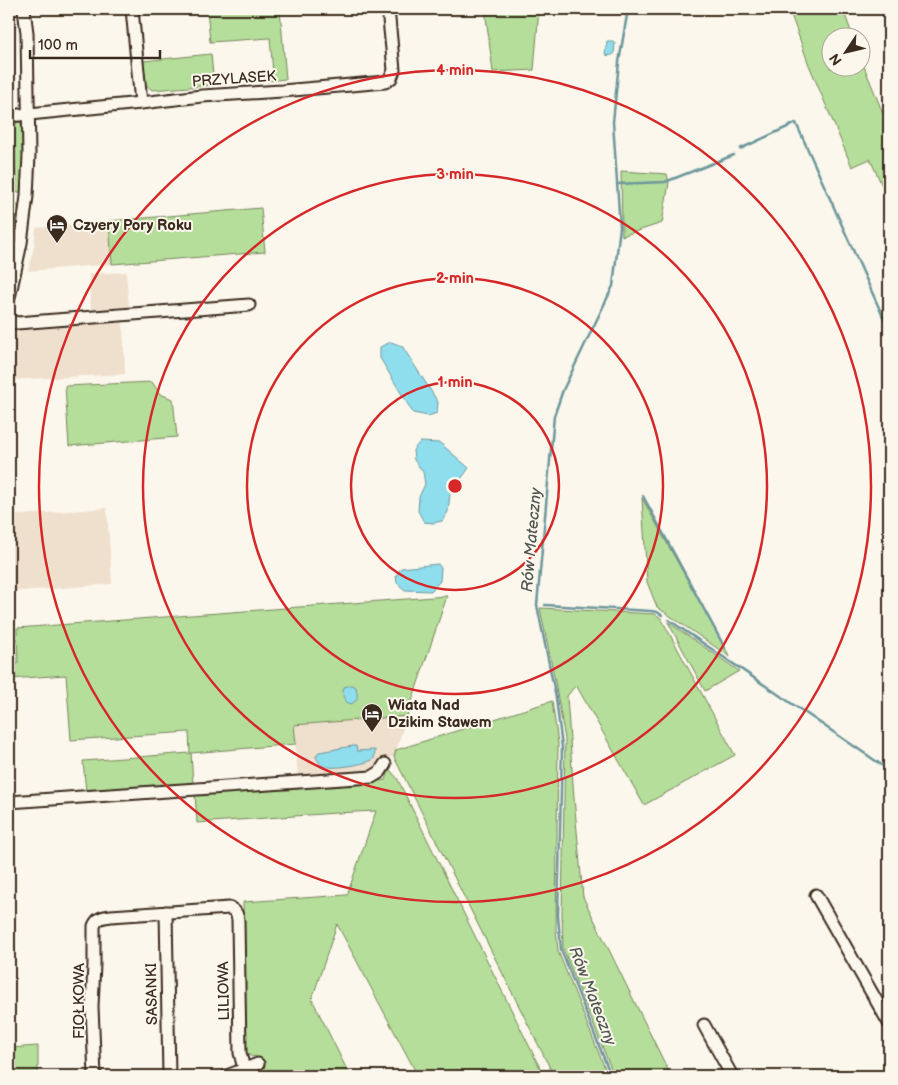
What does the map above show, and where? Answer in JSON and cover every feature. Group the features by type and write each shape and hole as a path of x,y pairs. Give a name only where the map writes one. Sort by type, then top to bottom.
{"street":[{"path":"9,298 27,196 29,113 27,33 24,9"},
{"path":"132,9 141,103"},
{"name":"PRZYLASEK","path":"9,116 202,96 385,82 391,78 394,70 388,9"},
{"path":"9,320 17,323 249,305"},
{"path":"9,802 372,777 380,772 385,764"},
{"path":"816,895 889,1023"},
{"name":"LILIOWA","path":"166,912 229,908 236,912 238,920 240,1054 244,1069"},
{"name":"FIOŁKOWA","path":"95,1076 92,1007 94,926 96,921 111,916 166,912"},
{"name":"SASANKI","path":"166,912 169,1076"},
{"path":"704,1025 732,1076"},
{"path":"227,1076 258,1064"}],"shaded area":[{"path":"109,221 112,264 28,271 34,247 36,228"},
{"path":"126,272 129,308 91,310 89,274"},
{"path":"123,322 125,374 9,380 9,363 16,331"},
{"path":"107,508 112,584 9,592 9,516"},
{"path":"407,716 394,757 378,759 377,764 369,772 298,777 294,725"}],"green space":[{"path":"207,9 280,9 286,79 267,81 273,73 270,38 210,42"},
{"path":"485,9 539,9 534,70 493,72"},
{"path":"789,9 843,9 850,28 820,28 820,78 869,78 889,128 889,201 870,159 852,167 809,65"},
{"path":"211,54 214,85 152,90 145,84 143,61"},
{"path":"19,122 22,124 23,129 26,129 22,189 20,192 13,193 11,187 14,181 16,181 13,130 9,130 9,123"},
{"path":"621,171 667,174 669,183 662,223 622,236"},
{"path":"9,201 18,206 21,215 18,237 12,240 9,239 9,231 11,231"},
{"path":"261,208 265,252 112,264 109,221"},
{"path":"152,382 160,394 173,399 177,437 69,446 65,386"},
{"path":"642,498 730,657 657,607 647,582"},
{"path":"447,596 407,716 294,725 296,744 191,753 193,784 86,792 83,761 190,753 189,732 71,740 66,675 9,679 9,665 18,664 17,628"},
{"path":"540,608 655,614 661,618 735,755 644,805 576,685 567,696 583,897 671,1076 614,1076 563,949 565,739"},
{"path":"668,622 739,671 705,691"},
{"path":"552,701 558,743 556,930 558,951 608,1076 554,1076 394,757 396,750"},
{"path":"389,771 397,778 544,1076 418,1076 337,924 312,999 350,1076 239,1076 261,1067 256,1056 252,1057 246,1053 243,902 347,895 376,811 197,823 195,794 386,780"},
{"path":"38,1046 38,1076 9,1076 9,1048"}],"water":[{"path":"607,41 615,43 614,54 612,55 605,54"},
{"path":"391,342 402,346 438,402 437,413 428,416 413,413 380,358 380,347"},
{"path":"420,442 440,443 469,468 450,494 448,512 442,521 433,523 424,522 418,511 419,497 425,484 423,472 414,460 413,450"},
{"path":"438,564 441,568 440,581 431,591 405,590 397,583 396,576 401,568"},
{"path":"352,685 356,687 357,697 356,701 351,704 346,702 343,692 344,687"},
{"path":"356,746 357,751 375,750 374,759 341,767 328,767 319,762 316,757 319,752"}],"waterway":[{"name":"Rów Mateczny","path":"611,1076 561,950 558,916 562,747 556,698 537,605 554,416 563,390 613,286 620,227 613,122 619,62 628,9"},
{"path":"740,149 796,123 889,330"},
{"path":"617,184 665,182 734,155"},
{"path":"643,496 725,648"},
{"path":"545,605 651,611 662,615"},
{"path":"669,620 889,770"}],"place":[{"name":"Czyery Pory Roku","path":"57,244"},
{"name":"Wiata Nad Dzikim Stawem","path":"372,733"}]}
